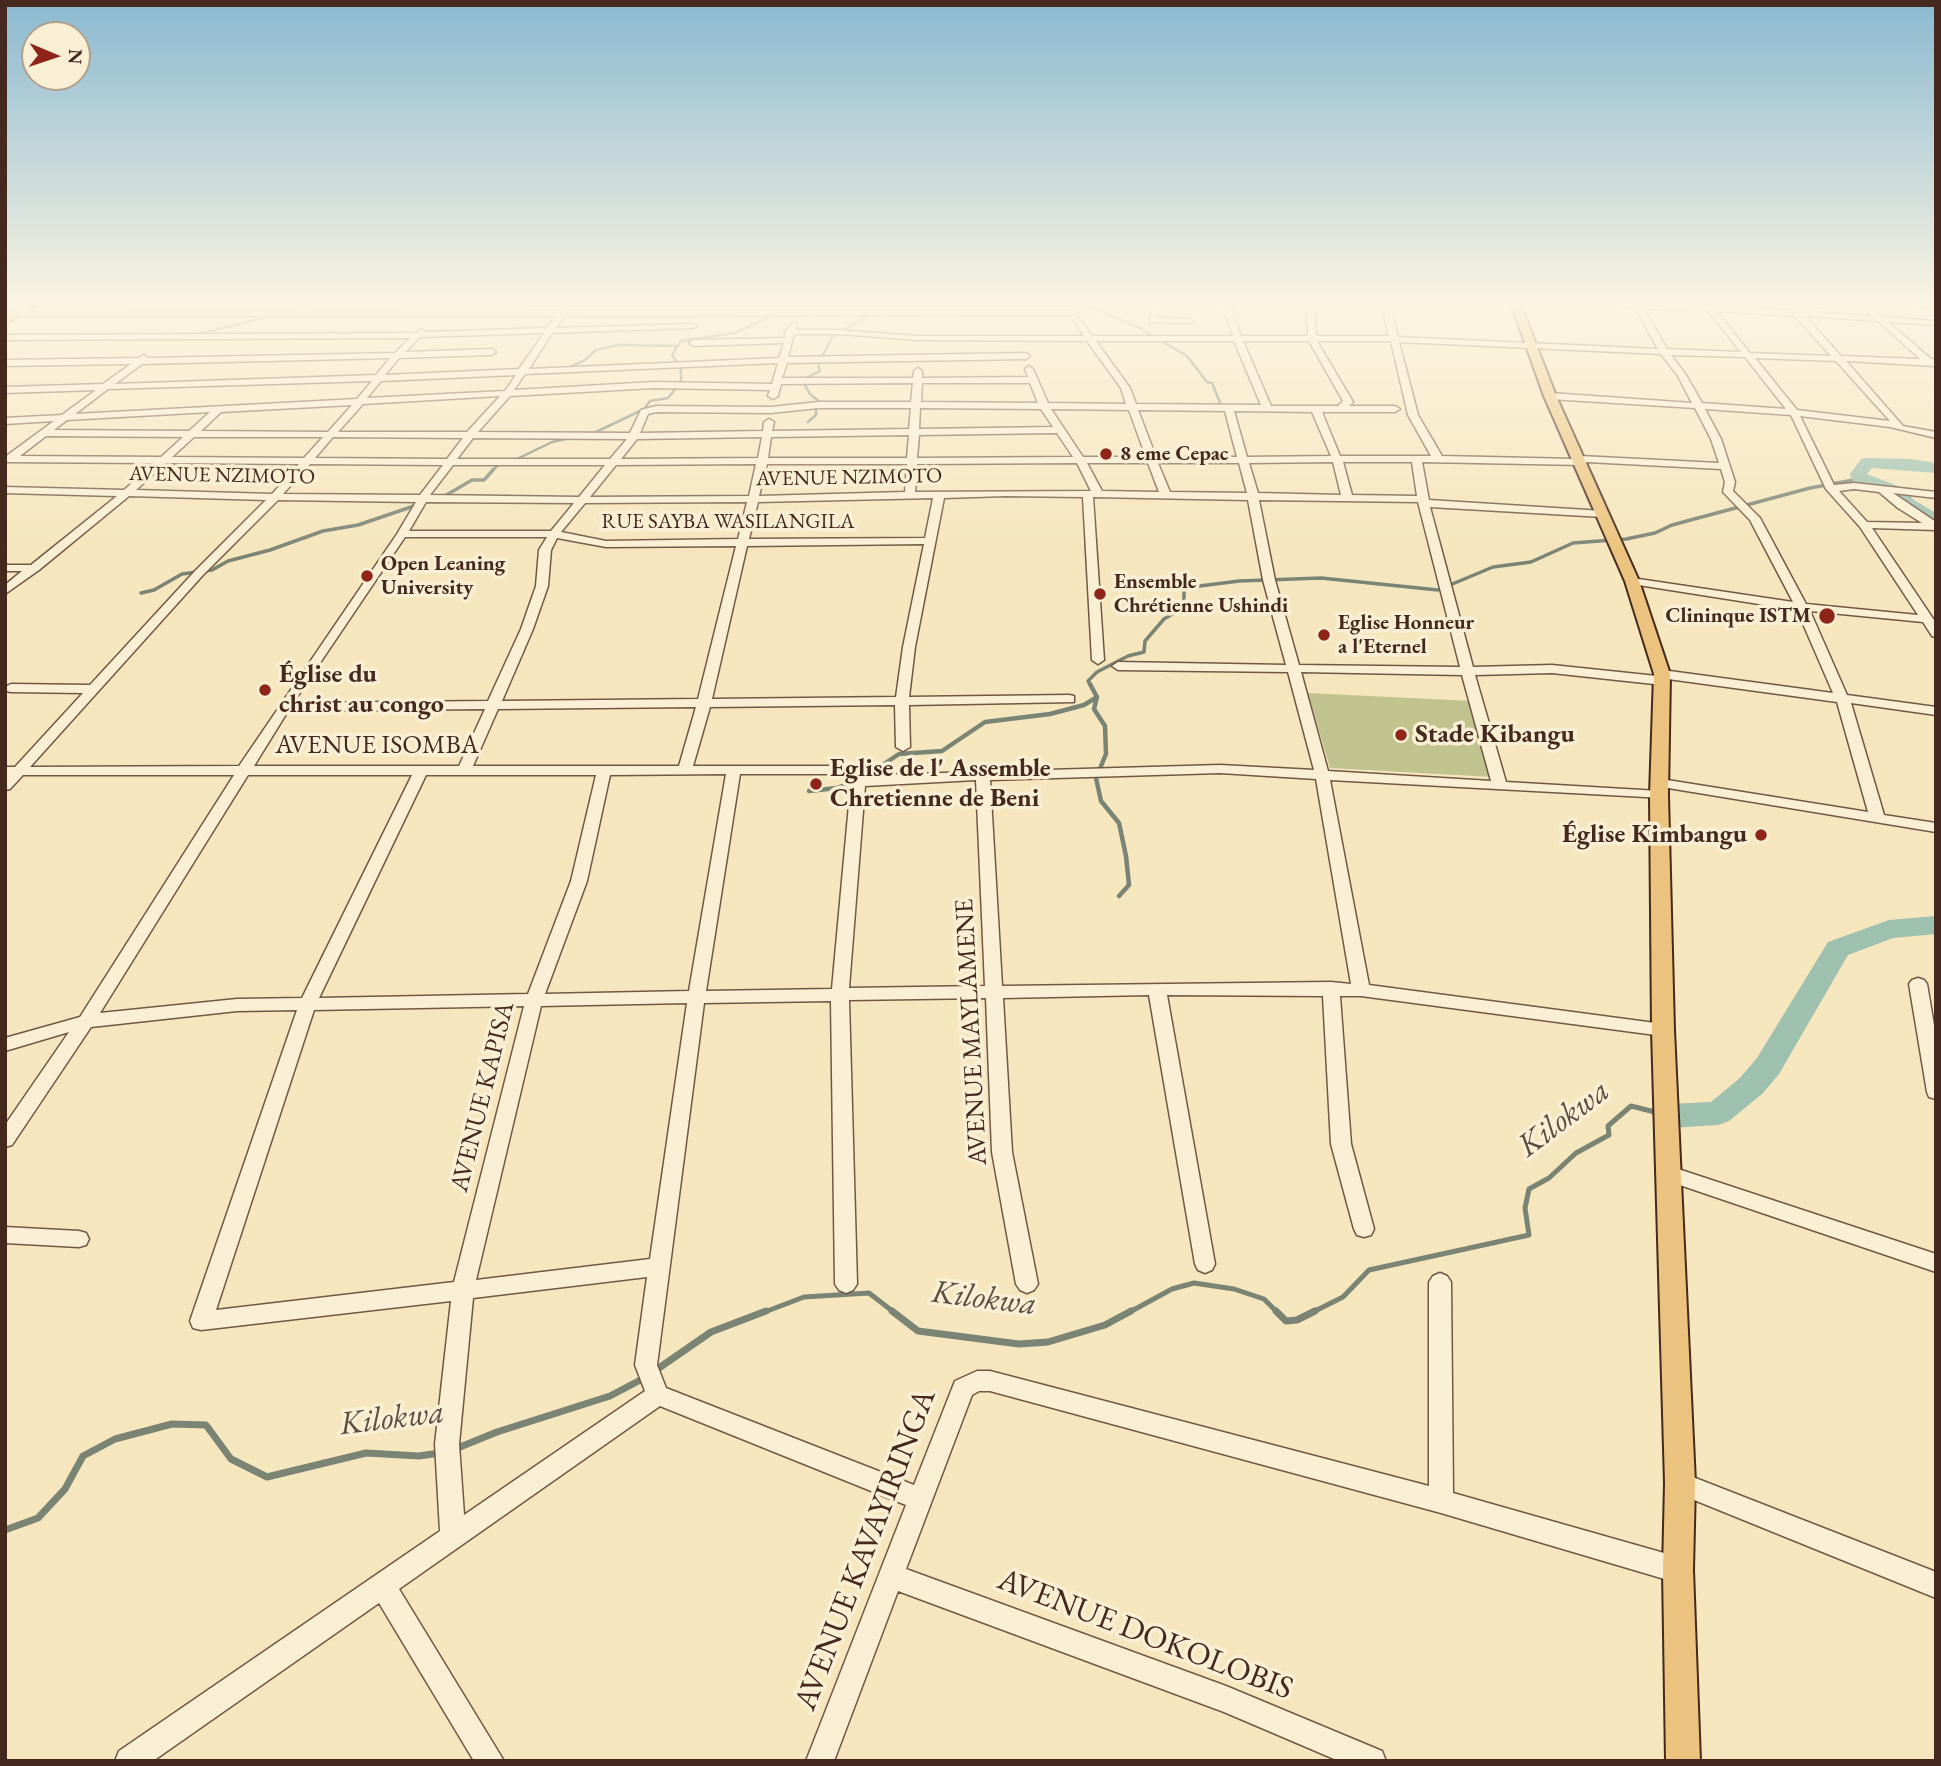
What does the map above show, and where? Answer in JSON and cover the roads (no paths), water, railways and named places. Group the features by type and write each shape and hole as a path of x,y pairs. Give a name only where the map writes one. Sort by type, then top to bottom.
{"main road":[{"path":"1547,388 1632,581 1663,678 1660,789 1664,1030 1680,1483 1678,1570 1683,1761"}],"street":[{"path":"5,390 38,388"},
{"path":"7,461 105,388"},
{"path":"5,786 12,771 200,571 275,497 370,388"},
{"path":"5,1140 86,1021 284,707 402,534 423,498 449,461 511,388"},
{"path":"5,421 598,388"},
{"path":"685,769 704,703 762,462 774,388"},
{"path":"910,496 917,388"},
{"path":"1035,388 1080,460 1093,494 1098,660"},
{"path":"1125,388 1165,494"},
{"path":"1259,388 1267,408"},
{"path":"1340,388 1348,402 1340,409"},
{"path":"1407,388 1413,415 1438,459"},
{"path":"1689,388 1716,439 1730,482 1727,492 1755,518 1801,607 1843,700 1877,818"},
{"path":"1775,388 1794,412 1830,485 1864,525 1936,633"},
{"path":"1867,388 1899,423 1895,427"},
{"path":"1550,396 1794,412 1932,434"},
{"path":"464,770 527,629 542,586 545,550 554,534 634,436 644,412 656,409 771,410 820,405 1395,409"},
{"path":"5,591 127,493 220,408"},
{"path":"1229,408 1270,581 1322,774 1340,860 1361,990"},
{"path":"1316,409 1337,460 1347,497"},
{"path":"46,433 634,436 1059,430"},
{"path":"1416,459 1423,501 1444,587 1499,785"},
{"path":"7,461 911,462 1438,459 1581,460 1723,466"},
{"path":"1830,485 1936,495"},
{"name":"AVENUE NZIMOTO","path":"5,490 275,497 584,500 1165,494 1347,497 1603,514"},
{"path":"1893,492 1902,506 1935,527"},
{"path":"903,747 902,699 919,587 939,495"},
{"path":"1864,525 1935,527"},
{"name":"RUE SAYBA WASILANGILA","path":"402,534 554,534 606,544 928,541"},
{"path":"5,568 35,568"},
{"path":"1632,581 1801,607 1925,619"},
{"path":"1118,666 1552,669 1663,678 1936,711"},
{"path":"11,688 92,688"},
{"path":"284,707 1069,699"},
{"name":"AVENUE KAPISA","path":"453,1535 448,1452 463,1288 534,1000 579,881 604,769"},
{"path":"734,769 696,999 646,1365 658,1395 921,1499"},
{"name":"AVENUE ISOMBA","path":"12,771 734,769 860,770 867,777 1220,769 1499,785 1660,789 1936,828"},
{"path":"421,771 307,1005 201,1321 658,1267"},
{"name":"AVENUE MAYLAMENE","path":"983,775 1002,1152 1027,1284"},
{"path":"846,1284 840,994 858,783 867,777"},
{"path":"1918,984 1935,1084"},
{"path":"1331,988 1341,1144 1364,1229"},
{"path":"5,1045 86,1021 237,1005 1157,989 1361,990 1664,1030"},
{"path":"1157,989 1205,1264"},
{"path":"1669,1174 1936,1263"},
{"path":"5,1235 79,1238"},
{"path":"1440,1282 1440,1502 1678,1570"},
{"name":"AVENUE KAVAYIRINGA","path":"820,1761 963,1388 977,1381 990,1381 1440,1502"},
{"path":"130,1761 658,1395"},
{"path":"1680,1483 1936,1585"},
{"name":"AVENUE DOKOLOBIS","path":"892,1576 1226,1699 1372,1761"},
{"path":"384,1587 490,1761"}],"waterway":[{"path":"594,433 644,409 650,401 668,398 676,388"},
{"path":"807,388 821,403 816,409 816,415 808,422"},
{"path":"1214,388 1221,405"},
{"path":"515,460 552,442 575,437"},
{"name":"Kilokwa","path":"1936,468 1911,464 1867,463 1858,474 1859,479 1897,492 1908,504 1936,521"},
{"path":"493,470 504,464"},
{"path":"443,497 472,480 484,480 493,470"},
{"path":"1091,686 1088,681 1097,672 1128,656 1144,652 1145,641 1164,619 1184,607 1184,588 1239,581 1321,578 1438,590 1493,567 1531,562 1573,543 1626,539 1655,533 1672,525 1810,488 1859,479"},
{"path":"141,593 154,590 182,574 212,570 228,561 270,550 323,531 358,525 414,506"},
{"path":"1090,684 1097,697"},
{"path":"870,775 882,771 884,764 899,754 942,751 985,722 1050,714 1084,705 1097,697"},
{"path":"1097,697 1094,709 1105,726 1106,754 1096,778 1101,801 1119,823 1126,856 1129,885 1119,896"},
{"path":"809,791 837,788 856,781"},
{"name":"Kilokwa","path":"1670,1116 1718,1113 1751,1086 1768,1066 1838,949 1889,929 1936,925"},
{"name":"Kilokwa","path":"1128,1313 1172,1289 1194,1283 1234,1289 1264,1299 1286,1321 1297,1320 1343,1297 1369,1270 1529,1235 1525,1208 1529,1189 1549,1178 1576,1153 1609,1135 1608,1126 1631,1106 1659,1113"},
{"name":"Kilokwa","path":"762,1313 804,1297 869,1293 895,1313"},
{"name":"Kilokwa","path":"656,1370 711,1332 766,1311"},
{"name":"Kilokwa","path":"892,1311 918,1331 1019,1344 1048,1342 1105,1325 1131,1311"},
{"name":"Kilokwa","path":"455,1449 497,1432 610,1396 646,1377"},
{"name":"Kilokwa","path":"5,1530 38,1518 65,1489 83,1456 115,1439 172,1424 206,1425 231,1459 267,1477 366,1453 419,1456 440,1453"}],"place":[{"name":"8 eme Cepac","path":"1106,454"},
{"name":"Open Leaning University","path":"367,576"},
{"name":"Ensemble Chrétienne Ushindi","path":"1100,594"},
{"name":"Clininque ISTM","path":"1827,616"},
{"name":"Eglise Honneur a l'Eternel","path":"1324,635"},
{"name":"Église du christ au congo","path":"265,690"},
{"name":"Stade Kibangu","path":"1401,735"},
{"name":"Eglise de l' Assemble Chretienne de Beni","path":"816,784"},
{"name":"Église Kimbangu","path":"1761,835"}]}
